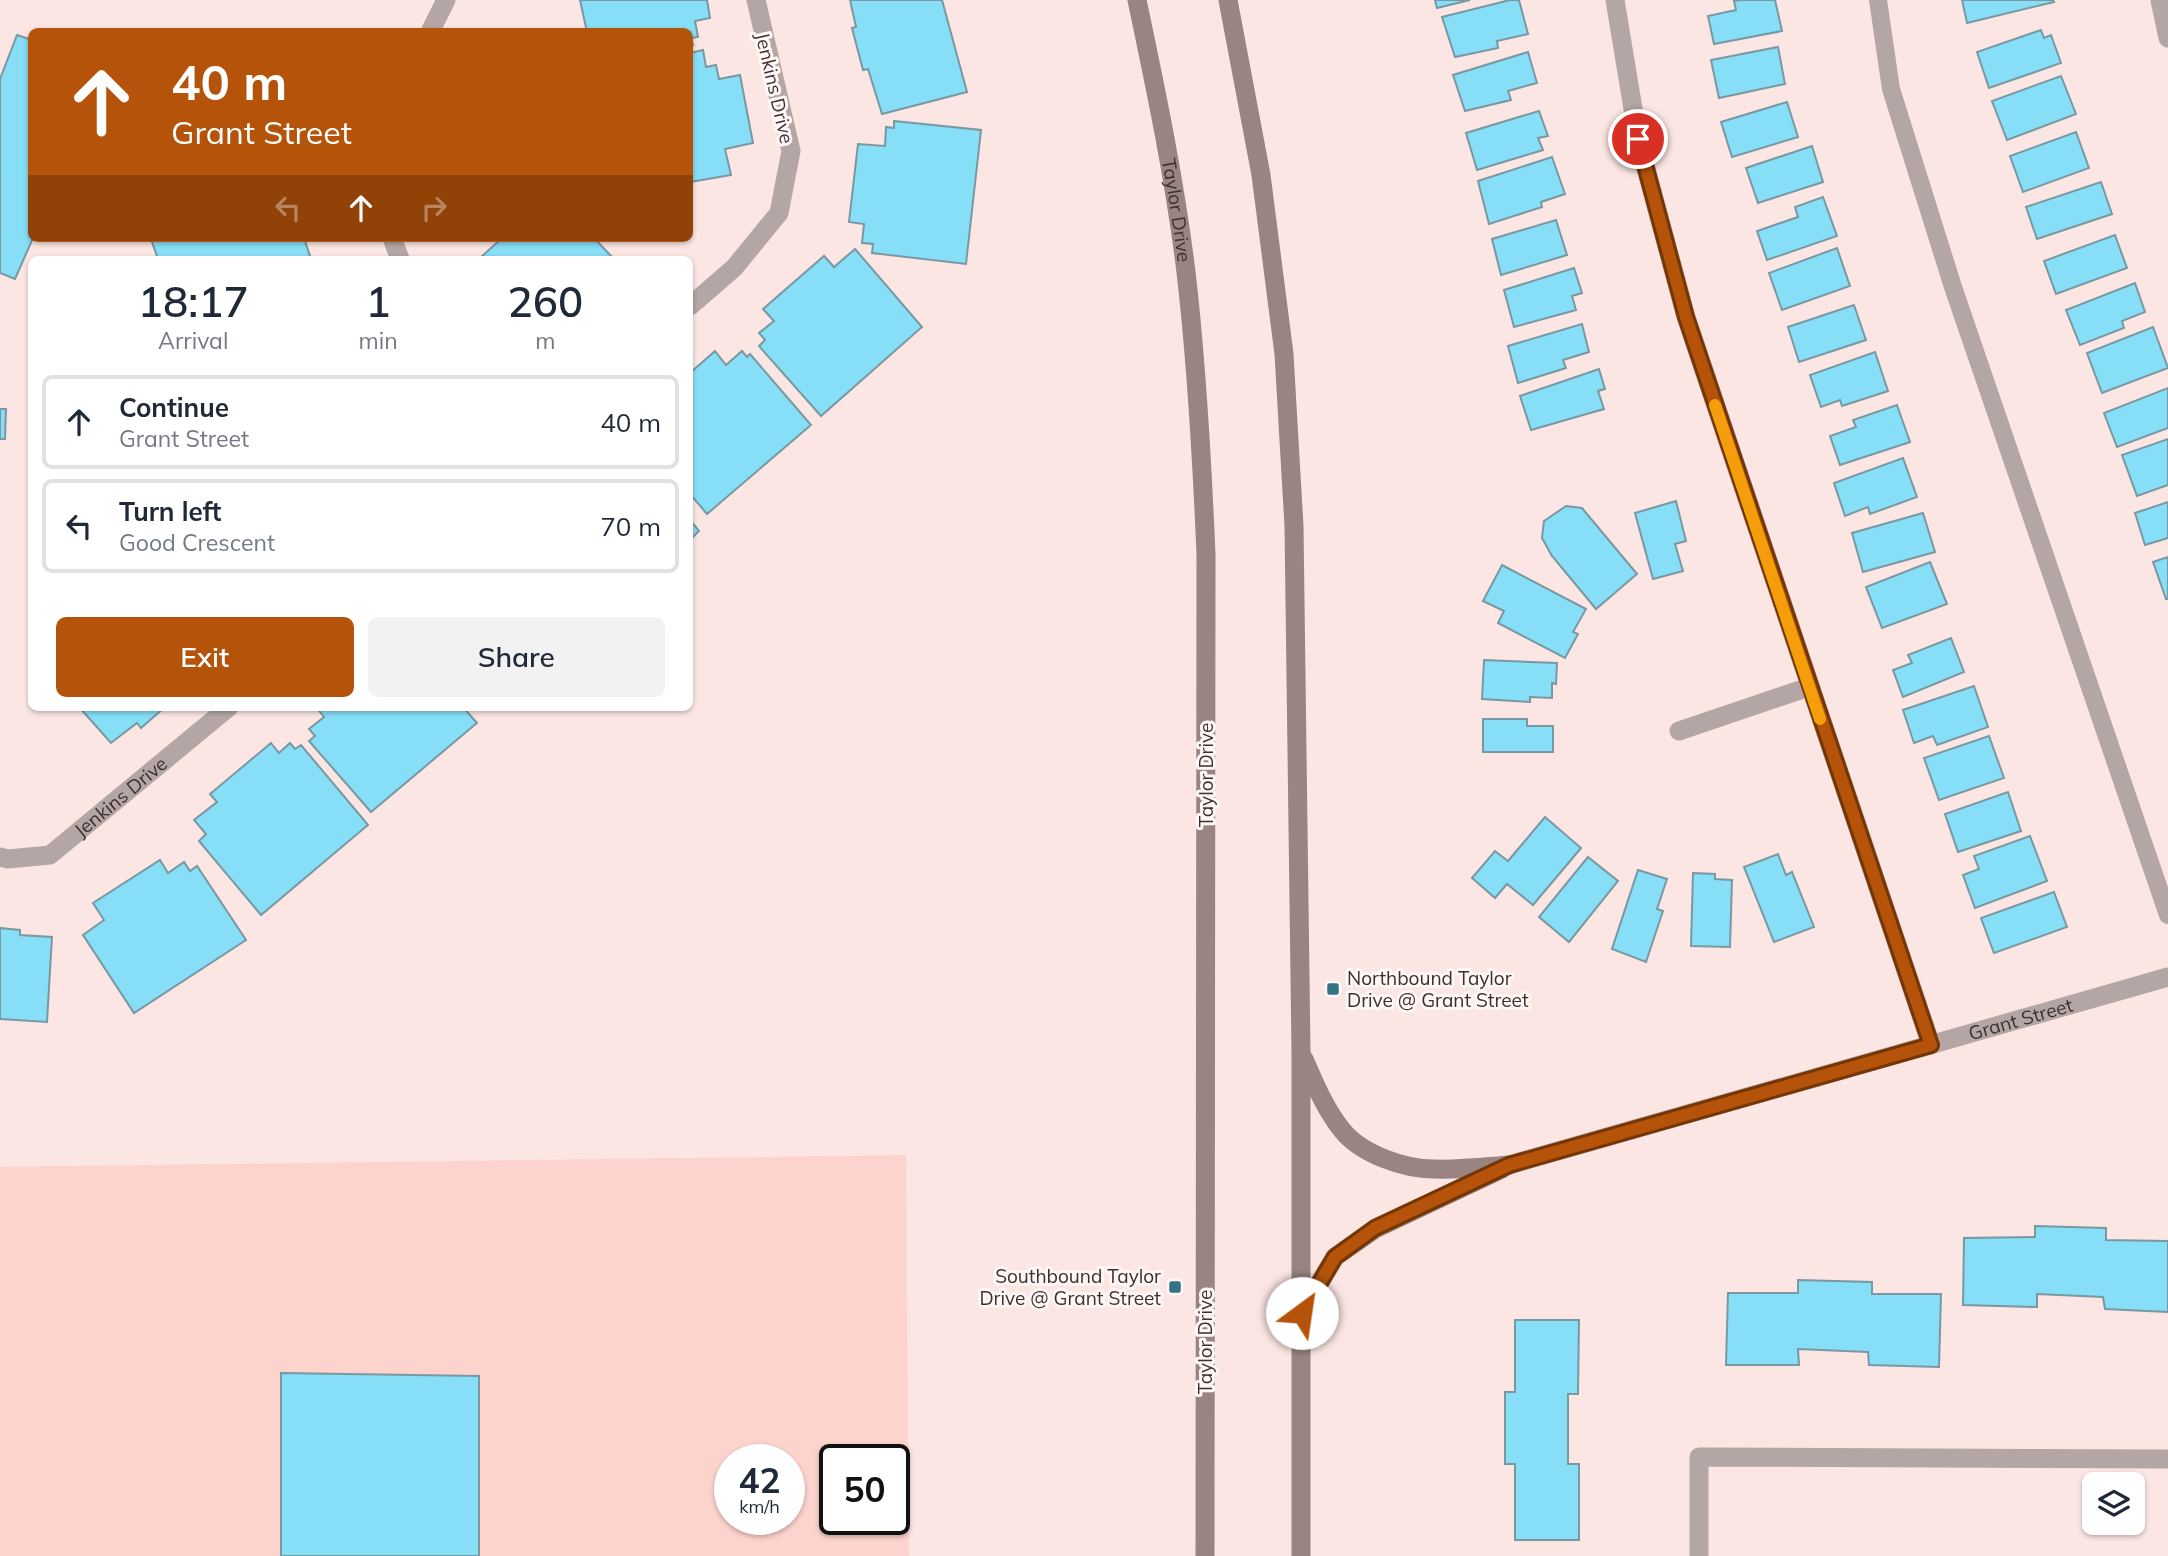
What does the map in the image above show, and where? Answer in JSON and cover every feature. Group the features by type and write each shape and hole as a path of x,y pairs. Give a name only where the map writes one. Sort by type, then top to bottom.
{"main road":[{"name":"Taylor Drive","path":"1137,0 1157,91 1186,271 1200,410 1206,554 1205,1556"},
{"path":"1228,0 1261,175 1284,354 1294,526 1301,1052 1301,1556"},
{"path":"1301,1052 1326,1106 1349,1138 1368,1150 1389,1160 1432,1170 1509,1165"},
{"path":"1302,1313 1335,1257 1375,1228 1509,1165"}],"street":[{"path":"432,28 446,0"},
{"name":"Jenkins Drive","path":"693,303 734,268 779,213 791,151 756,0"},
{"path":"1615,0 1638,139 1686,317 1931,1045"},
{"path":"2160,0 2168,38"},
{"path":"1679,732 1809,687"},
{"name":"Jenkins Drive","path":"0,857 8,859 50,855 224,711"},
{"name":"Grant Street","path":"1509,1165 2168,977"},
{"path":"1699,1556 1699,1457 2168,1459"}],"lane":[{"path":"1878,0 1891,89 1948,274 2168,915"}],"shaded area":[{"path":"906,1155 908,1444 819,1444 819,1535 909,1535 909,1556 0,1556 0,1167"}],"building":[{"path":"580,0 707,0 710,18 695,21 698,37 693,38 693,28 586,28"},
{"path":"850,0 942,0 967,92 882,114 868,69 863,70 852,28 856,27"},
{"path":"1435,0 1470,0 1437,8"},
{"path":"1519,0 1528,34 1497,41 1498,48 1455,57 1442,17"},
{"path":"1775,0 1782,31 1714,44 1708,16 1736,10 1734,1"},
{"path":"1962,0 2053,0 2054,2 1967,23"},
{"path":"2041,30 2044,38 2051,35 2061,63 1989,88 1977,52"},
{"path":"17,35 28,39 28,242 31,242 15,279 0,273 0,79"},
{"path":"1778,47 1785,84 1719,98 1711,60"},
{"path":"703,50 706,67 716,65 719,79 740,75 753,143 725,149 731,175 693,181 693,52"},
{"path":"1528,52 1537,83 1508,91 1511,100 1465,111 1453,75"},
{"path":"2061,76 2076,114 2007,140 1992,101"},
{"path":"1787,102 1798,137 1732,157 1721,122"},
{"path":"1539,111 1548,136 1538,138 1543,150 1477,170 1466,133"},
{"path":"894,121 981,130 966,264 872,253 873,244 862,243 864,224 849,222 858,144 885,146 886,127 894,128"},
{"path":"2076,132 2089,168 2023,192 2010,156"},
{"path":"1812,146 1823,182 1758,203 1746,168"},
{"path":"1552,157 1565,194 1541,202 1542,207 1489,224 1478,181"},
{"path":"2101,182 2112,214 2037,239 2026,207"},
{"path":"1823,197 1837,236 1767,260 1757,231 1798,217 1795,207"},
{"path":"1556,220 1567,255 1501,275 1492,239"},
{"path":"2115,235 2127,268 2056,294 2044,261"},
{"path":"152,242 305,242 310,256 157,256"},
{"path":"498,242 598,242 611,256 482,256"},
{"path":"1837,248 1850,286 1782,310 1769,273"},
{"path":"855,249 922,327 821,416 759,346 765,340 759,333 774,321 763,309 824,256 834,267"},
{"path":"1574,268 1582,293 1572,296 1576,310 1514,327 1504,290"},
{"path":"2135,283 2145,312 2122,321 2124,328 2080,345 2066,310"},
{"path":"1854,305 1866,340 1799,362 1788,327"},
{"path":"1582,324 1589,352 1563,360 1566,368 1518,383 1508,346"},
{"path":"2153,327 2168,368 2102,393 2087,353"},
{"path":"715,351 726,365 742,351 747,357 750,354 811,425 707,514 693,498 693,370"},
{"path":"1875,352 1888,391 1842,406 1840,400 1821,407 1810,375"},
{"path":"1599,369 1605,389 1598,391 1604,409 1531,430 1520,396"},
{"path":"2168,388 2168,428 2117,447 2104,413"},
{"path":"1897,405 1910,442 1840,465 1830,436 1856,427 1853,420"},
{"path":"0,409 6,409 5,439 0,439"},
{"path":"2168,439 2168,485 2137,496 2122,455"},
{"path":"1903,458 1917,497 1870,514 1868,507 1845,516 1834,483"},
{"path":"1676,501 1686,541 1675,544 1683,571 1653,579 1635,513"},
{"path":"2168,502 2168,538 2145,545 2135,513"},
{"path":"1566,506 1582,508 1637,574 1596,609 1552,556 1542,538 1544,521"},
{"path":"1923,513 1935,552 1863,572 1852,533"},
{"path":"693,524 699,531 693,537"},
{"path":"2168,557 2168,599 2166,599 2153,562"},
{"path":"1930,562 1947,604 1882,628 1866,587"},
{"path":"1502,565 1586,609 1573,632 1578,634 1565,658 1498,623 1504,611 1483,601"},
{"path":"1951,638 1964,672 1903,697 1893,670 1912,663 1908,655"},
{"path":"1484,660 1557,663 1556,684 1552,683 1552,698 1530,697 1530,702 1482,699"},
{"path":"1974,686 1988,727 1937,745 1933,736 1914,743 1903,710"},
{"path":"83,711 160,711 141,728 137,723 111,743"},
{"path":"319,711 466,711 477,723 371,812 309,741 315,736 309,729 324,717"},
{"path":"1483,719 1527,719 1527,726 1553,726 1553,752 1483,752"},
{"path":"1989,736 2004,778 1939,800 1924,758"},
{"path":"271,743 279,753 290,743 295,749 301,745 368,825 261,915 199,841 206,834 194,820 217,802 210,794"},
{"path":"2008,792 2021,831 1958,852 1945,814"},
{"path":"1545,817 1581,848 1533,905 1507,884 1495,898 1472,878 1495,851 1508,861"},
{"path":"2030,836 2047,881 1975,908 1963,875 1979,869 1974,856"},
{"path":"1778,854 1786,875 1792,872 1814,927 1774,942 1744,867"},
{"path":"1588,857 1618,881 1569,942 1539,917"},
{"path":"160,860 168,873 184,862 190,871 197,866 246,940 134,1013 83,935 104,920 93,903"},
{"path":"1638,870 1667,879 1657,909 1663,911 1646,962 1612,949"},
{"path":"1693,873 1715,874 1715,879 1732,880 1730,947 1691,946"},
{"path":"2054,892 2067,927 1994,953 1981,918"},
{"path":"0,928 20,930 20,935 52,937 47,1022 0,1019"},
{"path":"2035,1226 2106,1228 2106,1240 2168,1241 2168,1312 2105,1309 2103,1297 2037,1294 2037,1307 1963,1305 1964,1238 2035,1237"},
{"path":"1798,1280 1872,1282 1872,1294 1941,1294 1939,1367 1869,1365 1868,1352 1798,1349 1799,1365 1726,1365 1728,1293 1798,1293"},
{"path":"1515,1320 1579,1320 1578,1394 1568,1394 1568,1464 1579,1464 1579,1540 1515,1540 1515,1464 1505,1464 1505,1392 1515,1392"},
{"path":"281,1373 479,1376 479,1556 281,1556"}],"slow traffic":[{"path":"1715,405 1820,719"}],"place":[{"name":"Northbound Taylor Drive @ Grant Street","path":"1333,989"},
{"name":"Southbound Taylor Drive @ Grant Street","path":"1175,1287"}],"route":[{"path":"1302,1313 1335,1257 1375,1228 1410,1214 1509,1165 1931,1045 1686,317 1638,139"}]}
